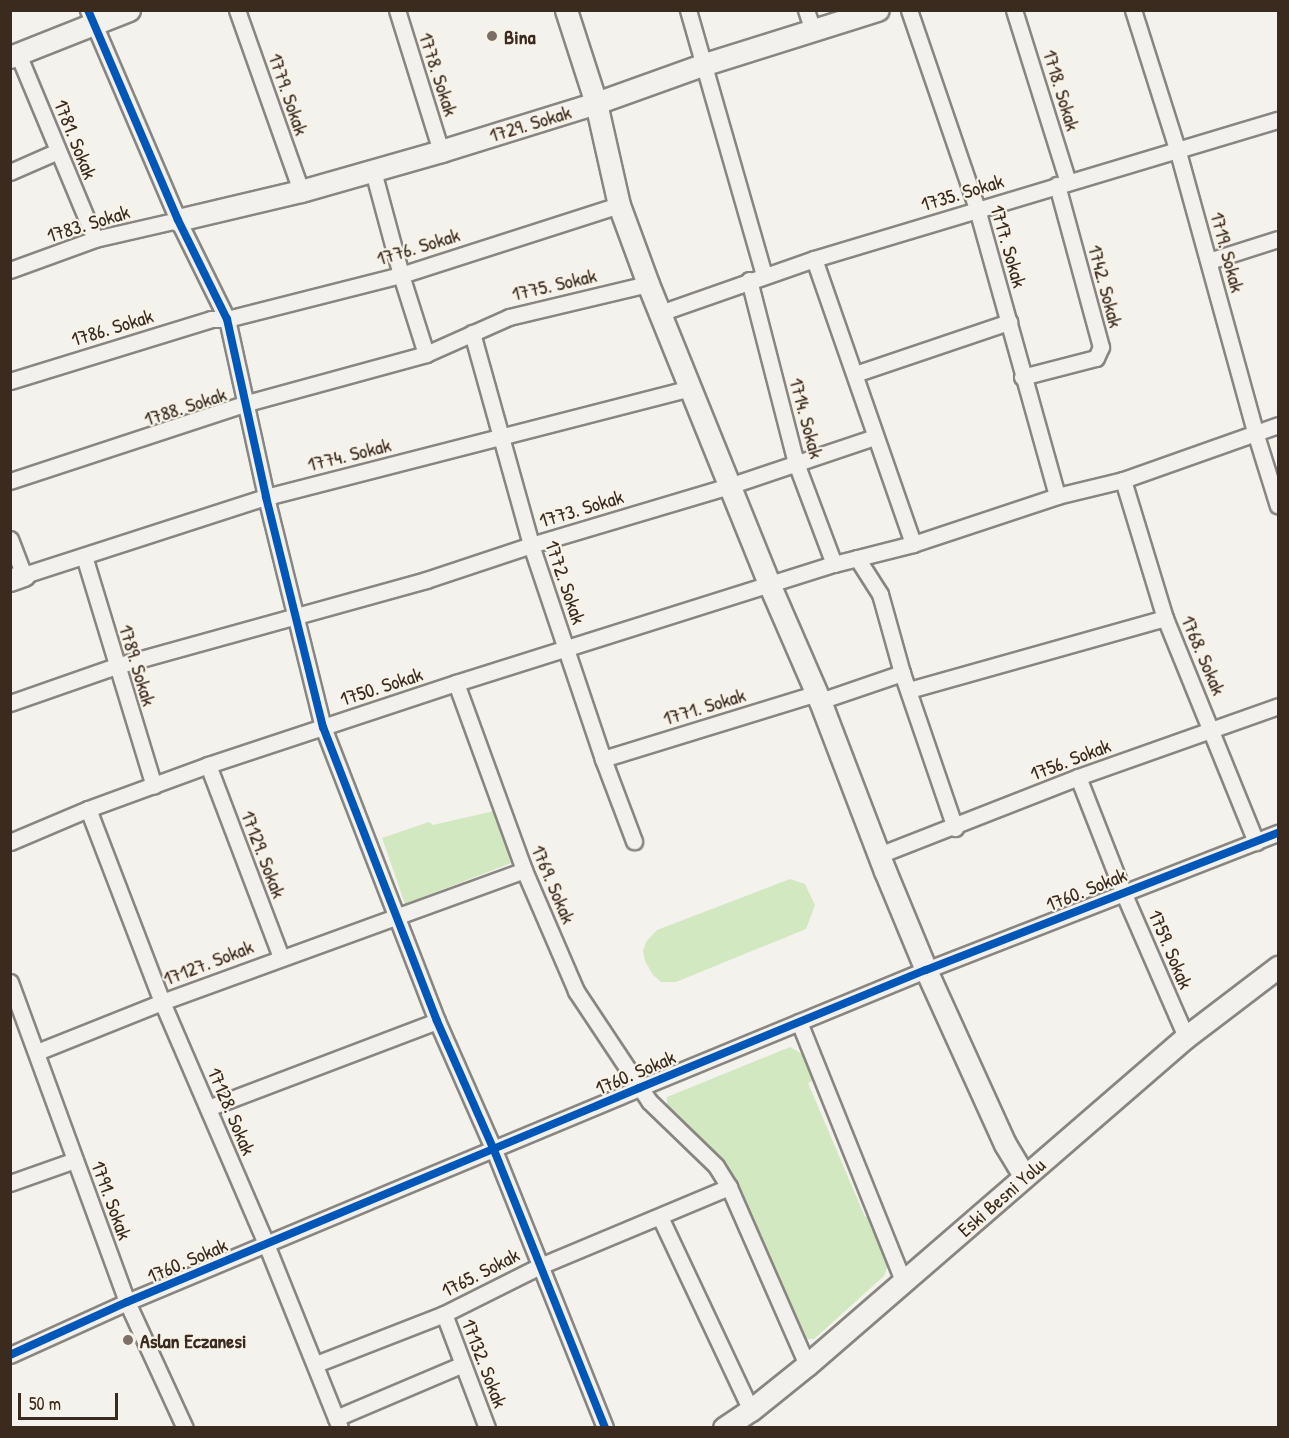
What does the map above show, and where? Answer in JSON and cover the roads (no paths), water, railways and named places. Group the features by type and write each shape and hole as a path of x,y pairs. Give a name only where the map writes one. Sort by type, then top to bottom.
{"street":[{"path":"14,55 90,17 129,10"},
{"name":"1779. Sokak","path":"237,10 301,191"},
{"name":"1778. Sokak","path":"397,10 441,151"},
{"path":"566,10 596,103 619,205 648,284 770,586 819,697 879,855 927,970 1005,1144 1024,1176"},
{"path":"688,10 764,275"},
{"name":"1729. Sokak","path":"178,220 301,191 373,171 596,103 702,64 809,20 878,10"},
{"name":"1717. Sokak","path":"909,10 977,209 1057,496"},
{"name":"1718. Sokak","path":"1014,10 1063,183"},
{"name":"1719. Sokak","path":"1133,10 1178,152 1255,432 1278,506"},
{"path":"90,17 178,220 227,320 266,497 298,617 323,728 437,1021 494,1150 604,1428"},
{"name":"1781. Sokak","path":"14,55 95,239"},
{"name":"1735. Sokak","path":"660,313 814,259 1063,183 1178,152 1278,120"},
{"path":"10,172 58,151"},
{"path":"373,171 401,275 426,354"},
{"name":"1742. Sokak","path":"1022,377 1096,358 1101,347 1063,183"},
{"name":"1776. Sokak","path":"227,320 401,275 619,205"},
{"name":"1783. Sokak","path":"10,270 95,239 178,220"},
{"path":"1209,261 1278,240"},
{"path":"814,259 913,544"},
{"name":"1714. Sokak","path":"749,280 796,463 834,564"},
{"name":"1775. Sokak","path":"472,333 508,316 648,284"},
{"name":"1786. Sokak","path":"10,381 211,319 227,320"},
{"path":"855,374 1009,322"},
{"name":"1788. Sokak","path":"10,481 247,403 426,354 472,333"},
{"name":"1772. Sokak","path":"472,333 531,545 603,759 634,841"},
{"name":"1774. Sokak","path":"17,577 266,497 690,388"},
{"name":"1750. Sokak","path":"10,842 88,809 208,765 456,683 834,564 913,544 1057,496 1123,480 1278,425"},
{"name":"1773. Sokak","path":"10,703 116,666 426,580 531,545 729,486 875,437"},
{"name":"1768. Sokak","path":"1123,480 1165,618 1256,842"},
{"path":"10,539 17,577"},
{"name":"1789. Sokak","path":"84,556 154,786"},
{"path":"857,558 880,594 902,673 955,828"},
{"path":"909,690 1165,618"},
{"name":"1771. Sokak","path":"603,759 902,673"},
{"name":"1769. Sokak","path":"456,683 524,870 576,991 639,1088 716,1166 729,1187 807,1365"},
{"name":"1756. Sokak","path":"879,855 955,828 1078,777 1278,706"},
{"name":"17129. Sokak","path":"208,765 281,957"},
{"name":"1759. Sokak","path":"1078,777 1123,892 1186,1037"},
{"name":"17128. Sokak","path":"88,809 162,1002 266,1244 338,1423"},
{"name":"1760. Sokak","path":"10,1355 127,1302 799,1022 1123,892 1278,833"},
{"name":"17127. Sokak","path":"37,1052 281,957 524,870"},
{"name":"Eski Besni Yolu","path":"724,1428 751,1410 807,1365 1186,1037 1278,967"},
{"name":"1791. Sokak","path":"10,982 127,1302 179,1425"},
{"path":"208,1108 437,1021"},
{"path":"799,1022 903,1281"},
{"path":"10,1183 75,1160"},
{"name":"1765. Sokak","path":"316,1364 444,1314 540,1266 729,1187"},
{"path":"660,1217 751,1410"},
{"name":"17132. Sokak","path":"444,1314 487,1428"},
{"path":"338,1423 462,1365"}],"place":[{"name":"Bina","path":"492,36"},
{"name":"Aslan Eczanesi","path":"128,1340"}]}
